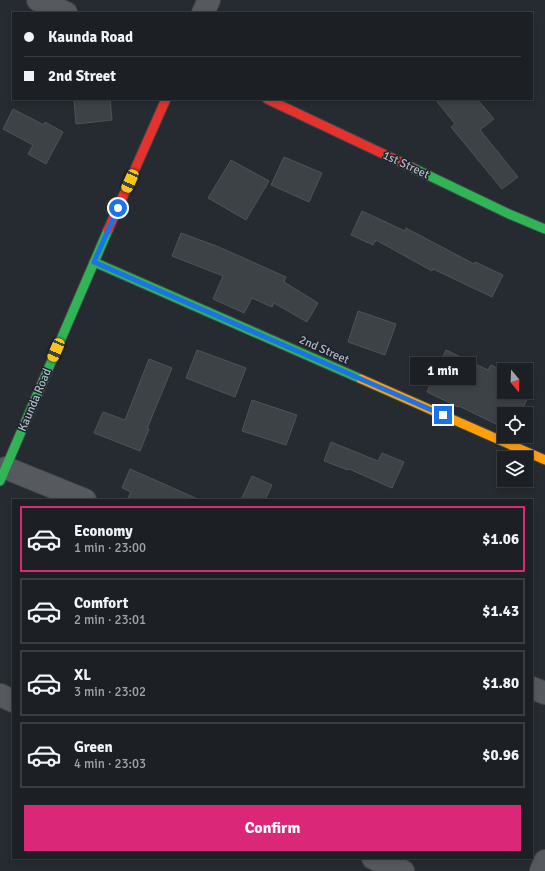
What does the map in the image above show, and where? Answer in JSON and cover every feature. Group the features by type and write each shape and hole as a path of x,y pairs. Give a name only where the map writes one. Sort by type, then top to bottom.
{"street":[{"path":"38,0 64,12"},
{"path":"74,0 80,12"},
{"path":"204,12 209,0"},
{"name":"Kaunda Road","path":"3,474 166,100"},
{"name":"1st Street","path":"269,100 509,214 545,229"},
{"name":"2nd Street","path":"94,262 545,460"},
{"path":"3,474 82,499"},
{"path":"533,688 545,693"},
{"path":"0,695 12,701"},
{"path":"375,859 403,871"},
{"path":"541,871 545,861"}],"building":[{"path":"74,100 110,100 112,120 76,124"},
{"path":"436,100 478,100 494,119 480,130 518,177 502,189 451,127 455,124"},
{"path":"13,109 44,125 45,122 63,132 46,164 28,154 33,145 3,129"},
{"path":"284,157 322,173 309,202 271,185"},
{"path":"231,160 269,181 246,220 208,198"},
{"path":"362,211 405,231 406,228 474,264 475,262 503,275 492,297 433,269 432,271 376,240 373,245 351,235"},
{"path":"181,233 219,247 286,277 284,282 318,303 307,322 274,303 272,307 252,298 244,313 213,299 223,276 172,256"},
{"path":"358,311 396,324 385,355 348,342"},
{"path":"197,350 246,368 235,397 186,378"},
{"path":"446,350 488,370 491,365 497,368 497,399 527,399 523,407 497,407 497,425 427,392"},
{"path":"149,359 172,368 147,429 149,429 140,451 94,433 103,412 125,420"},
{"path":"252,400 297,415 286,445 242,431"},
{"path":"331,442 378,461 382,453 404,462 392,488 349,469 348,470 324,461"},
{"path":"130,469 198,499 128,499 131,492 122,488"},
{"path":"252,476 272,485 265,499 241,499"}],"traffic: fast":[{"path":"411,167 509,214 545,229"},
{"path":"0,481 108,230"},
{"path":"94,262 361,379"}],"traffic: slow":[{"path":"361,379 545,460"}],"traffic: jam":[{"path":"108,230 166,100"},
{"path":"269,100 411,167"}],"route":[{"path":"118,208 94,262 443,415"}]}
